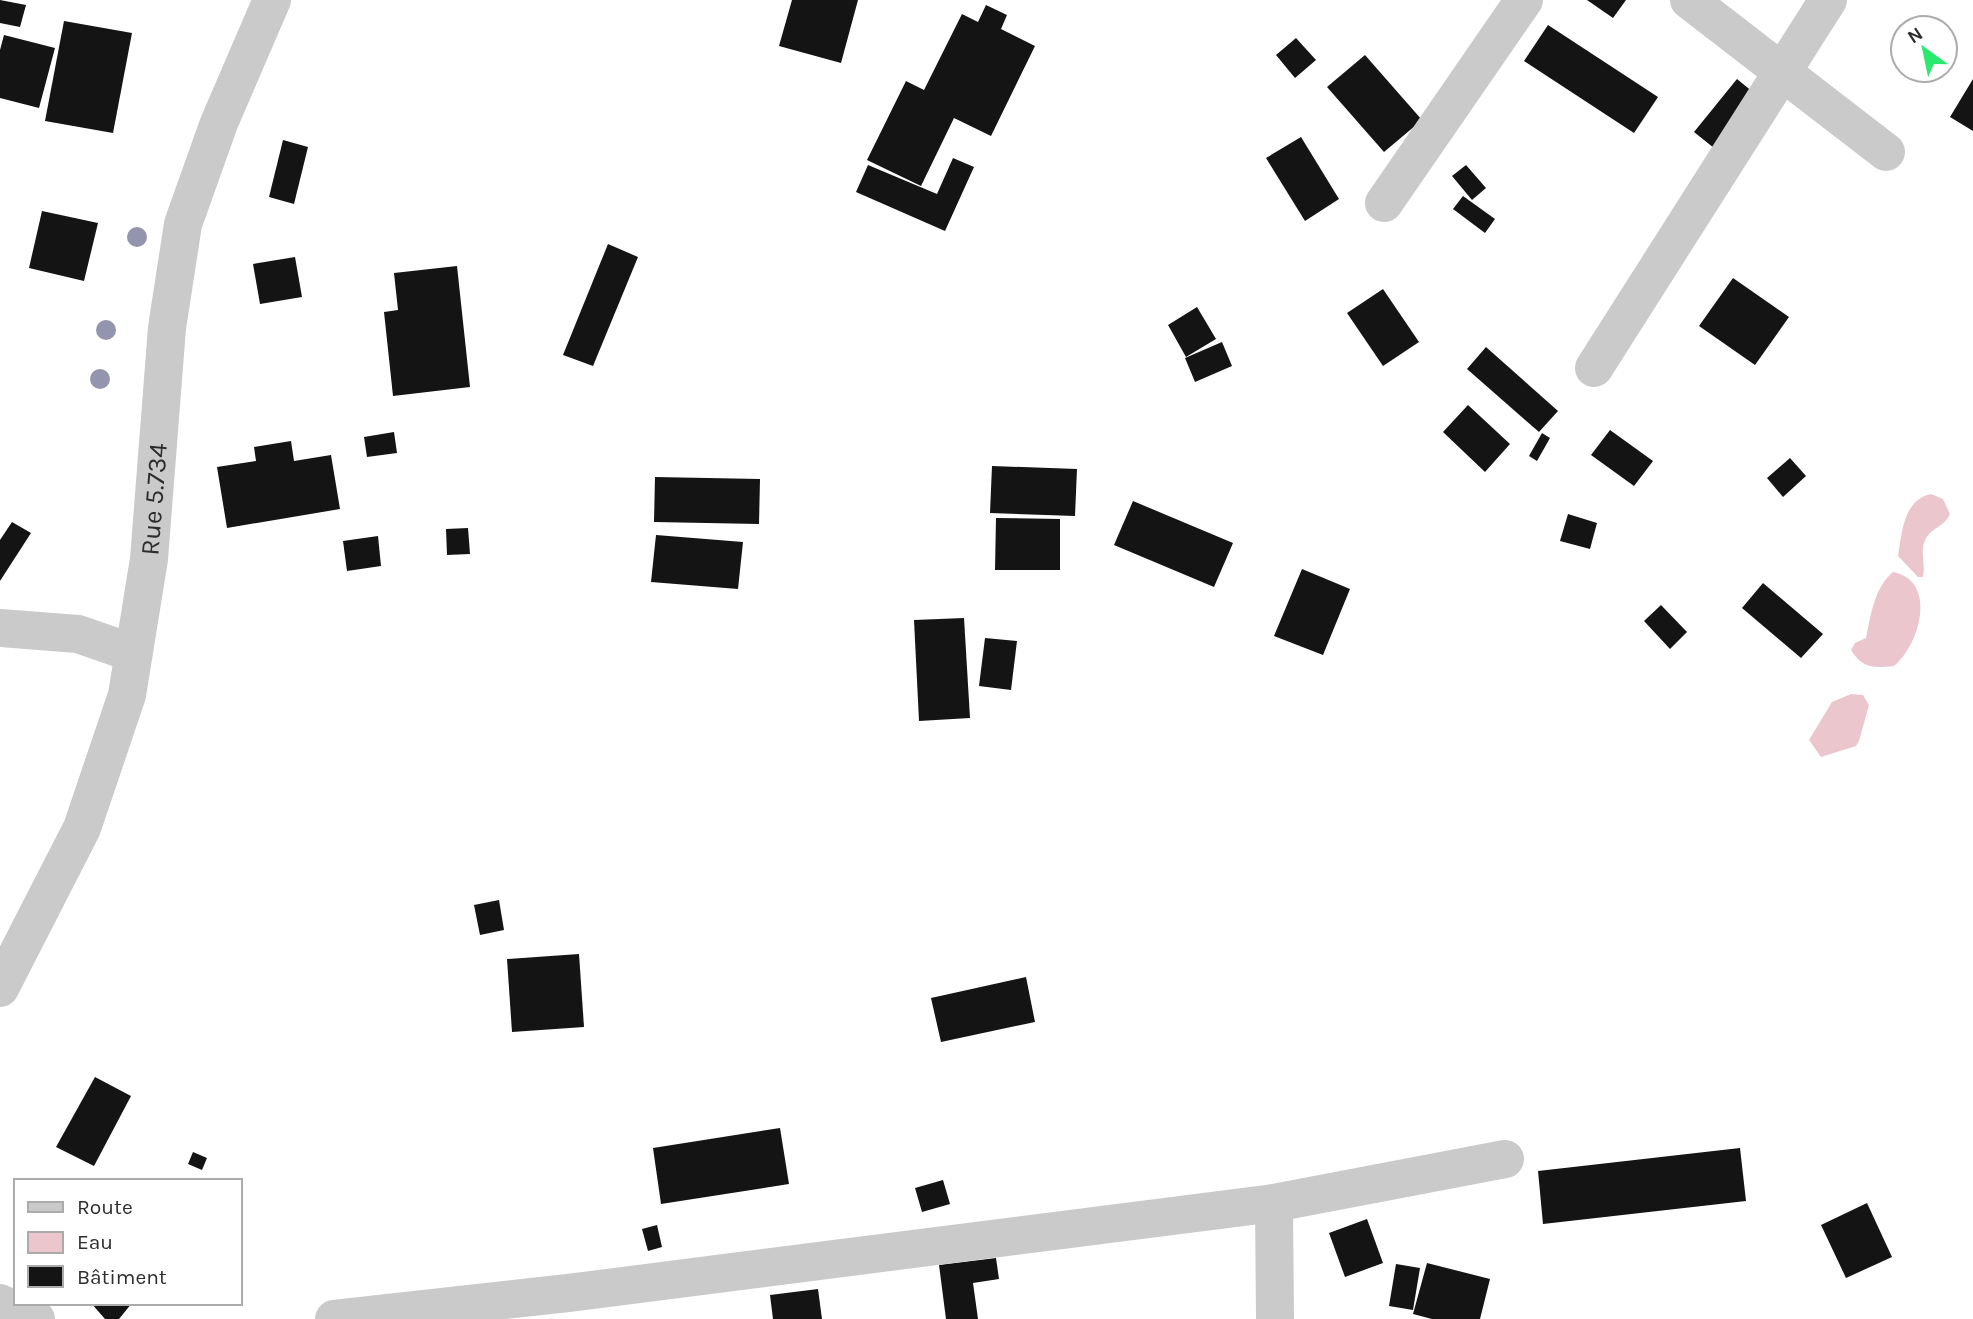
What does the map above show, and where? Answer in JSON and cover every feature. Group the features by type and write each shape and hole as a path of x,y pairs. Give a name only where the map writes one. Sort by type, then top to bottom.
{"street":[{"name":"Rue 5.734","path":"0,988 82,828 127,695 149,559 167,328 183,225 219,123 271,0"},
{"path":"1384,204 1524,0"},
{"path":"1689,0 1886,152"},
{"path":"1594,368 1828,0"},
{"path":"0,628 78,634 133,653"},
{"path":"334,1319 570,1306 1274,1203 1505,1159"},
{"path":"1274,1203 1275,1319"},
{"path":"0,1304 36,1319"}],"water":[{"path":"1931,494 1943,499 1950,514 1926,538 1923,548 1923,577 1918,577 1898,556 1909,510 1922,497"},
{"path":"1893,572 1907,578 1916,588 1920,600 1917,629 1911,644 1894,666 1870,666 1860,661 1851,650 1855,643 1866,638 1877,594"},
{"path":"1851,694 1863,695 1869,705 1859,741 1856,746 1821,757 1809,740 1832,702"}],"building":[{"path":"0,0 26,5 20,27 0,23"},
{"path":"792,0 858,0 841,63 779,46"},
{"path":"1587,0 1626,0 1613,18"},
{"path":"986,5 1007,15 1001,29 1035,46 991,136 954,118 921,186 867,160 906,81 924,90 962,14 978,22"},
{"path":"64,21 132,33 113,133 45,121"},
{"path":"1548,25 1658,97 1634,133 1524,61"},
{"path":"4,35 55,48 39,108 0,98 0,50"},
{"path":"1296,38 1316,60 1295,78 1276,55"},
{"path":"1365,55 1422,120 1384,152 1327,87"},
{"path":"1737,79 1776,111 1734,164 1694,132"},
{"path":"1973,79 1973,131 1950,117"},
{"path":"1301,137 1339,199 1305,221 1266,158"},
{"path":"283,140 308,147 294,204 269,197"},
{"path":"953,158 974,167 945,231 856,192 868,165 937,194"},
{"path":"1466,165 1486,188 1472,200 1452,176"},
{"path":"1463,196 1495,219 1485,233 1453,209"},
{"path":"42,211 98,223 84,281 29,268"},
{"path":"608,244 638,257 593,366 563,355"},
{"path":"295,257 302,297 260,304 253,264"},
{"path":"457,266 470,387 393,396 384,312 398,310 394,273"},
{"path":"1733,278 1789,317 1755,365 1699,326"},
{"path":"1383,289 1419,342 1383,366 1347,313"},
{"path":"1197,307 1216,339 1186,357 1168,325"},
{"path":"1222,342 1232,366 1195,382 1185,358"},
{"path":"1486,347 1558,411 1539,432 1467,369"},
{"path":"1468,405 1510,444 1485,472 1443,432"},
{"path":"1610,430 1653,461 1634,486 1591,455"},
{"path":"394,432 397,453 367,457 364,437"},
{"path":"1542,433 1550,438 1537,461 1529,456"},
{"path":"291,441 294,461 331,455 340,509 227,528 217,467 256,461 254,447"},
{"path":"1790,458 1806,476 1783,497 1767,478"},
{"path":"992,466 1077,469 1075,516 990,513"},
{"path":"655,477 760,479 759,524 654,522"},
{"path":"1133,501 1233,543 1214,587 1114,545"},
{"path":"1568,514 1597,523 1590,549 1560,541"},
{"path":"996,518 1060,519 1060,570 995,570"},
{"path":"12,522 31,533 0,581 0,540"},
{"path":"468,528 470,554 447,555 446,529"},
{"path":"656,535 743,542 738,589 651,582"},
{"path":"378,536 381,566 347,571 343,541"},
{"path":"1302,569 1350,589 1323,655 1274,636"},
{"path":"1763,583 1823,634 1801,658 1742,608"},
{"path":"1661,605 1687,632 1670,649 1644,621"},
{"path":"964,618 970,718 919,721 914,620"},
{"path":"985,638 1017,641 1011,690 979,686"},
{"path":"499,900 504,930 480,935 474,905"},
{"path":"579,954 584,1027 512,1032 507,959"},
{"path":"1026,977 1035,1022 941,1042 931,998"},
{"path":"95,1077 131,1096 94,1166 56,1147"},
{"path":"780,1128 789,1184 661,1204 653,1148"},
{"path":"1740,1148 1746,1201 1543,1224 1538,1171"},
{"path":"193,1152 207,1158 202,1170 188,1164"},
{"path":"943,1180 950,1204 922,1212 915,1188"},
{"path":"1867,1203 1892,1257 1846,1278 1821,1225"},
{"path":"1367,1219 1383,1263 1345,1277 1329,1233"},
{"path":"657,1225 662,1247 648,1251 642,1229"},
{"path":"996,1258 999,1279 973,1283 978,1319 946,1319 939,1265"},
{"path":"1427,1263 1490,1279 1480,1319 1432,1319 1413,1314"},
{"path":"1396,1264 1420,1268 1413,1310 1389,1306"},
{"path":"818,1289 822,1319 773,1319 770,1295"},
{"path":"93,1305 130,1305 119,1319 105,1319"}]}
